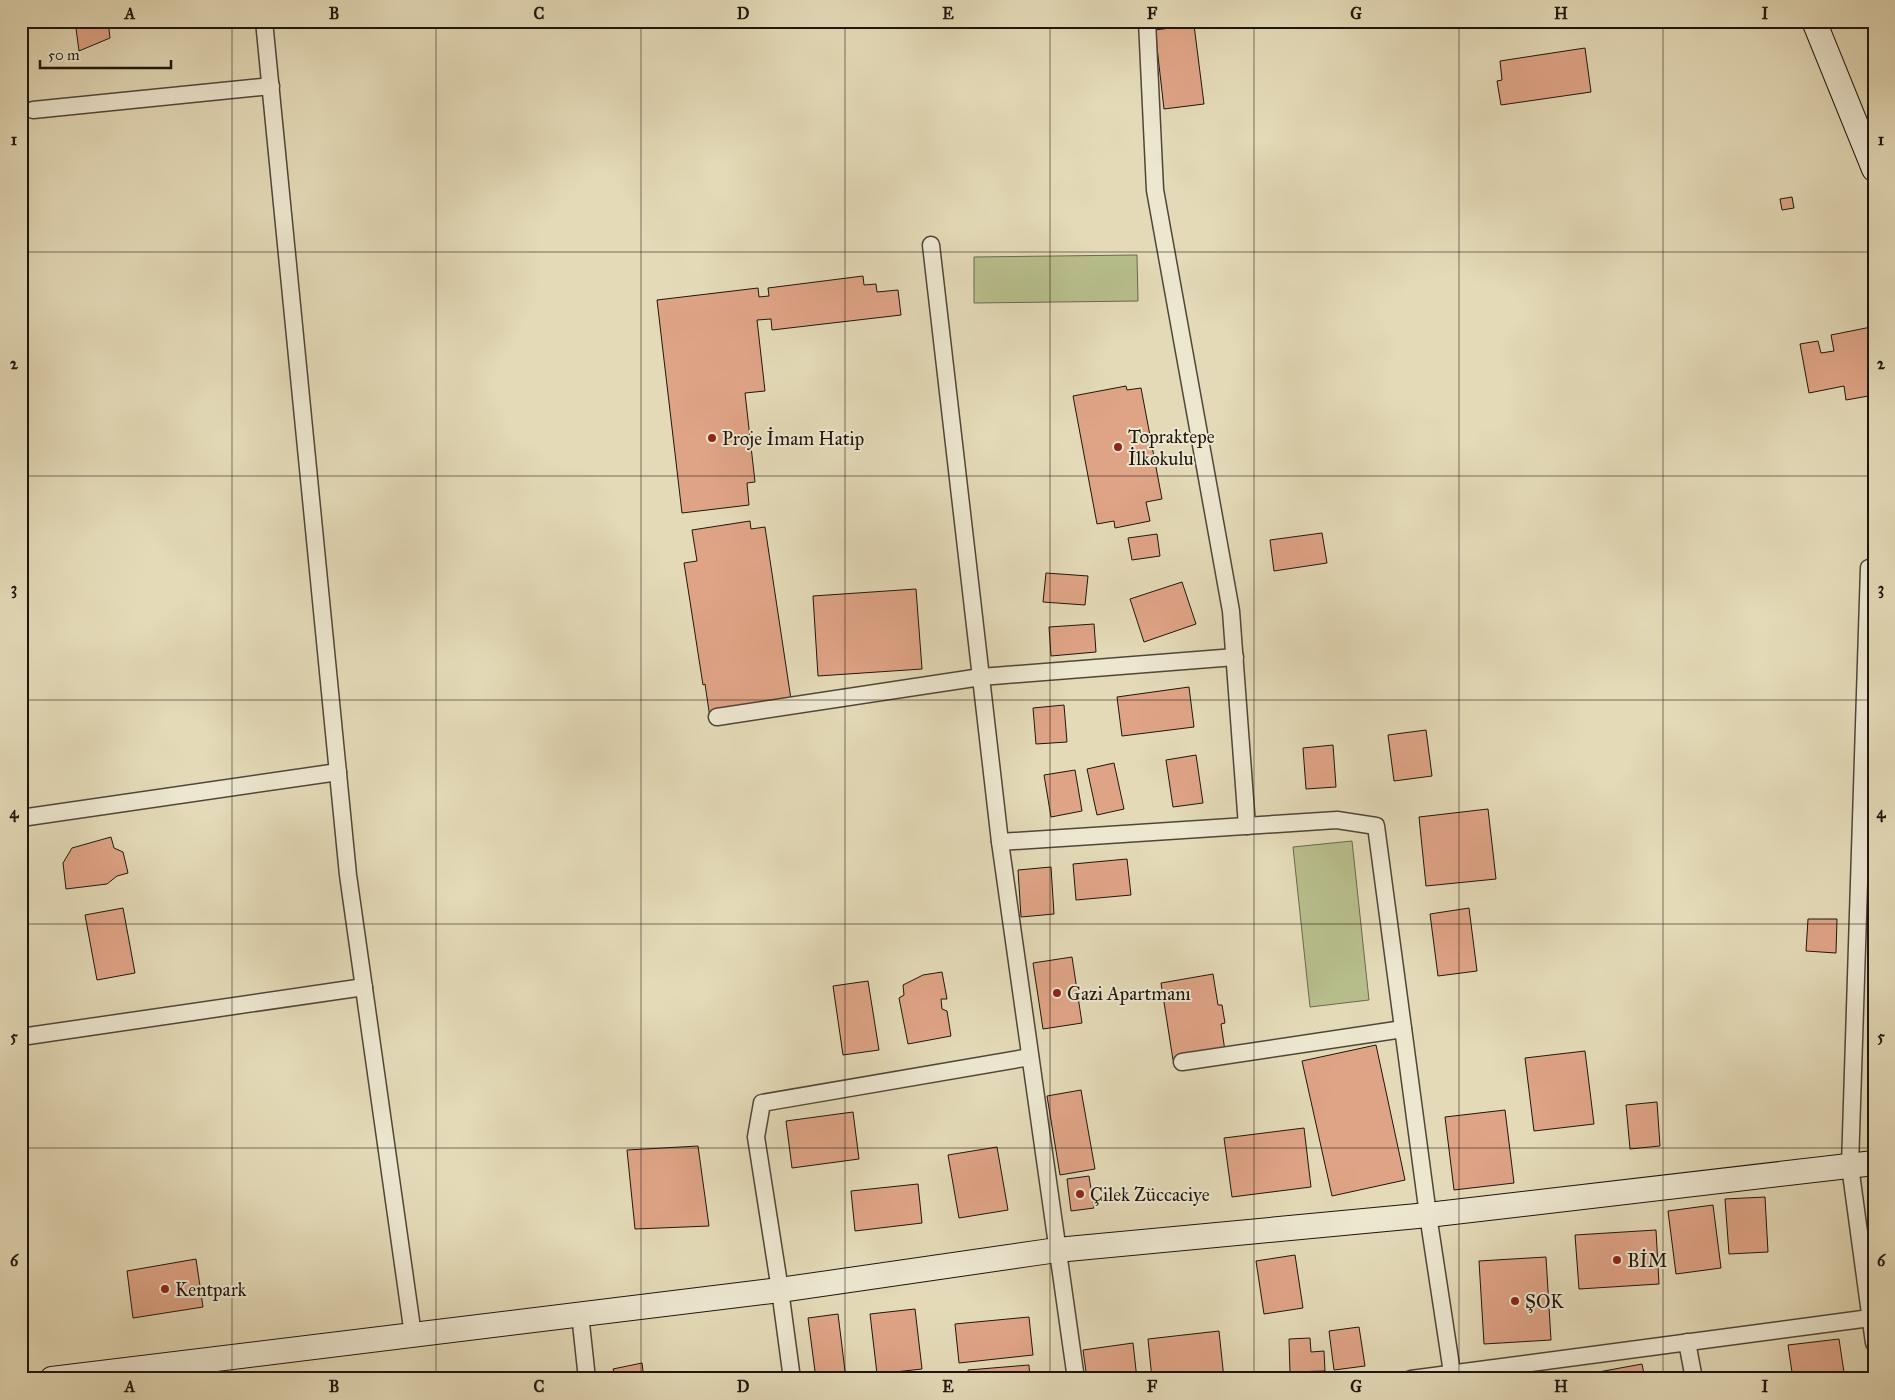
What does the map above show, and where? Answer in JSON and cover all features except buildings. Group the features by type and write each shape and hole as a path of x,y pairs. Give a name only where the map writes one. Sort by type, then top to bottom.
{"main road":[{"path":"1814,21 1874,170"},
{"path":"52,1379 780,1290 1057,1250 1428,1215 1874,1163"}],"street":[{"path":"264,21 348,875 413,1334"},
{"path":"1147,21 1155,190 1231,611 1247,826"},
{"path":"33,110 271,86"},
{"path":"931,245 1000,842 1076,1379"},
{"path":"1874,566 1869,568 1850,1166 1874,1343"},
{"path":"717,717 981,677 1235,657"},
{"path":"21,818 338,772"},
{"path":"1000,842 1337,820 1376,826 1428,1215 1452,1376"},
{"path":"21,1037 364,987"},
{"path":"1182,1062 1403,1029"},
{"path":"792,1379 756,1137 762,1103 1030,1057"},
{"path":"580,1314 587,1379"},
{"path":"1411,1379 1452,1376 1870,1318"},
{"path":"1688,1342 1694,1379"}],"green space":[{"path":"1137,255 1138,301 974,303 974,257"},
{"path":"1352,841 1369,1000 1310,1007 1293,847"}],"place":[{"name":"Proje İmam Hatip","path":"712,438"},
{"name":"Topraktepe İlkokulu","path":"1118,447"},
{"name":"Gazi Apartmanı","path":"1057,993"},
{"name":"Çilek Züccaciye","path":"1080,1194"},
{"name":"BİM","path":"1617,1260"},
{"name":"Kentpark","path":"165,1289"},
{"name":"ŞOK","path":"1515,1301"}]}
